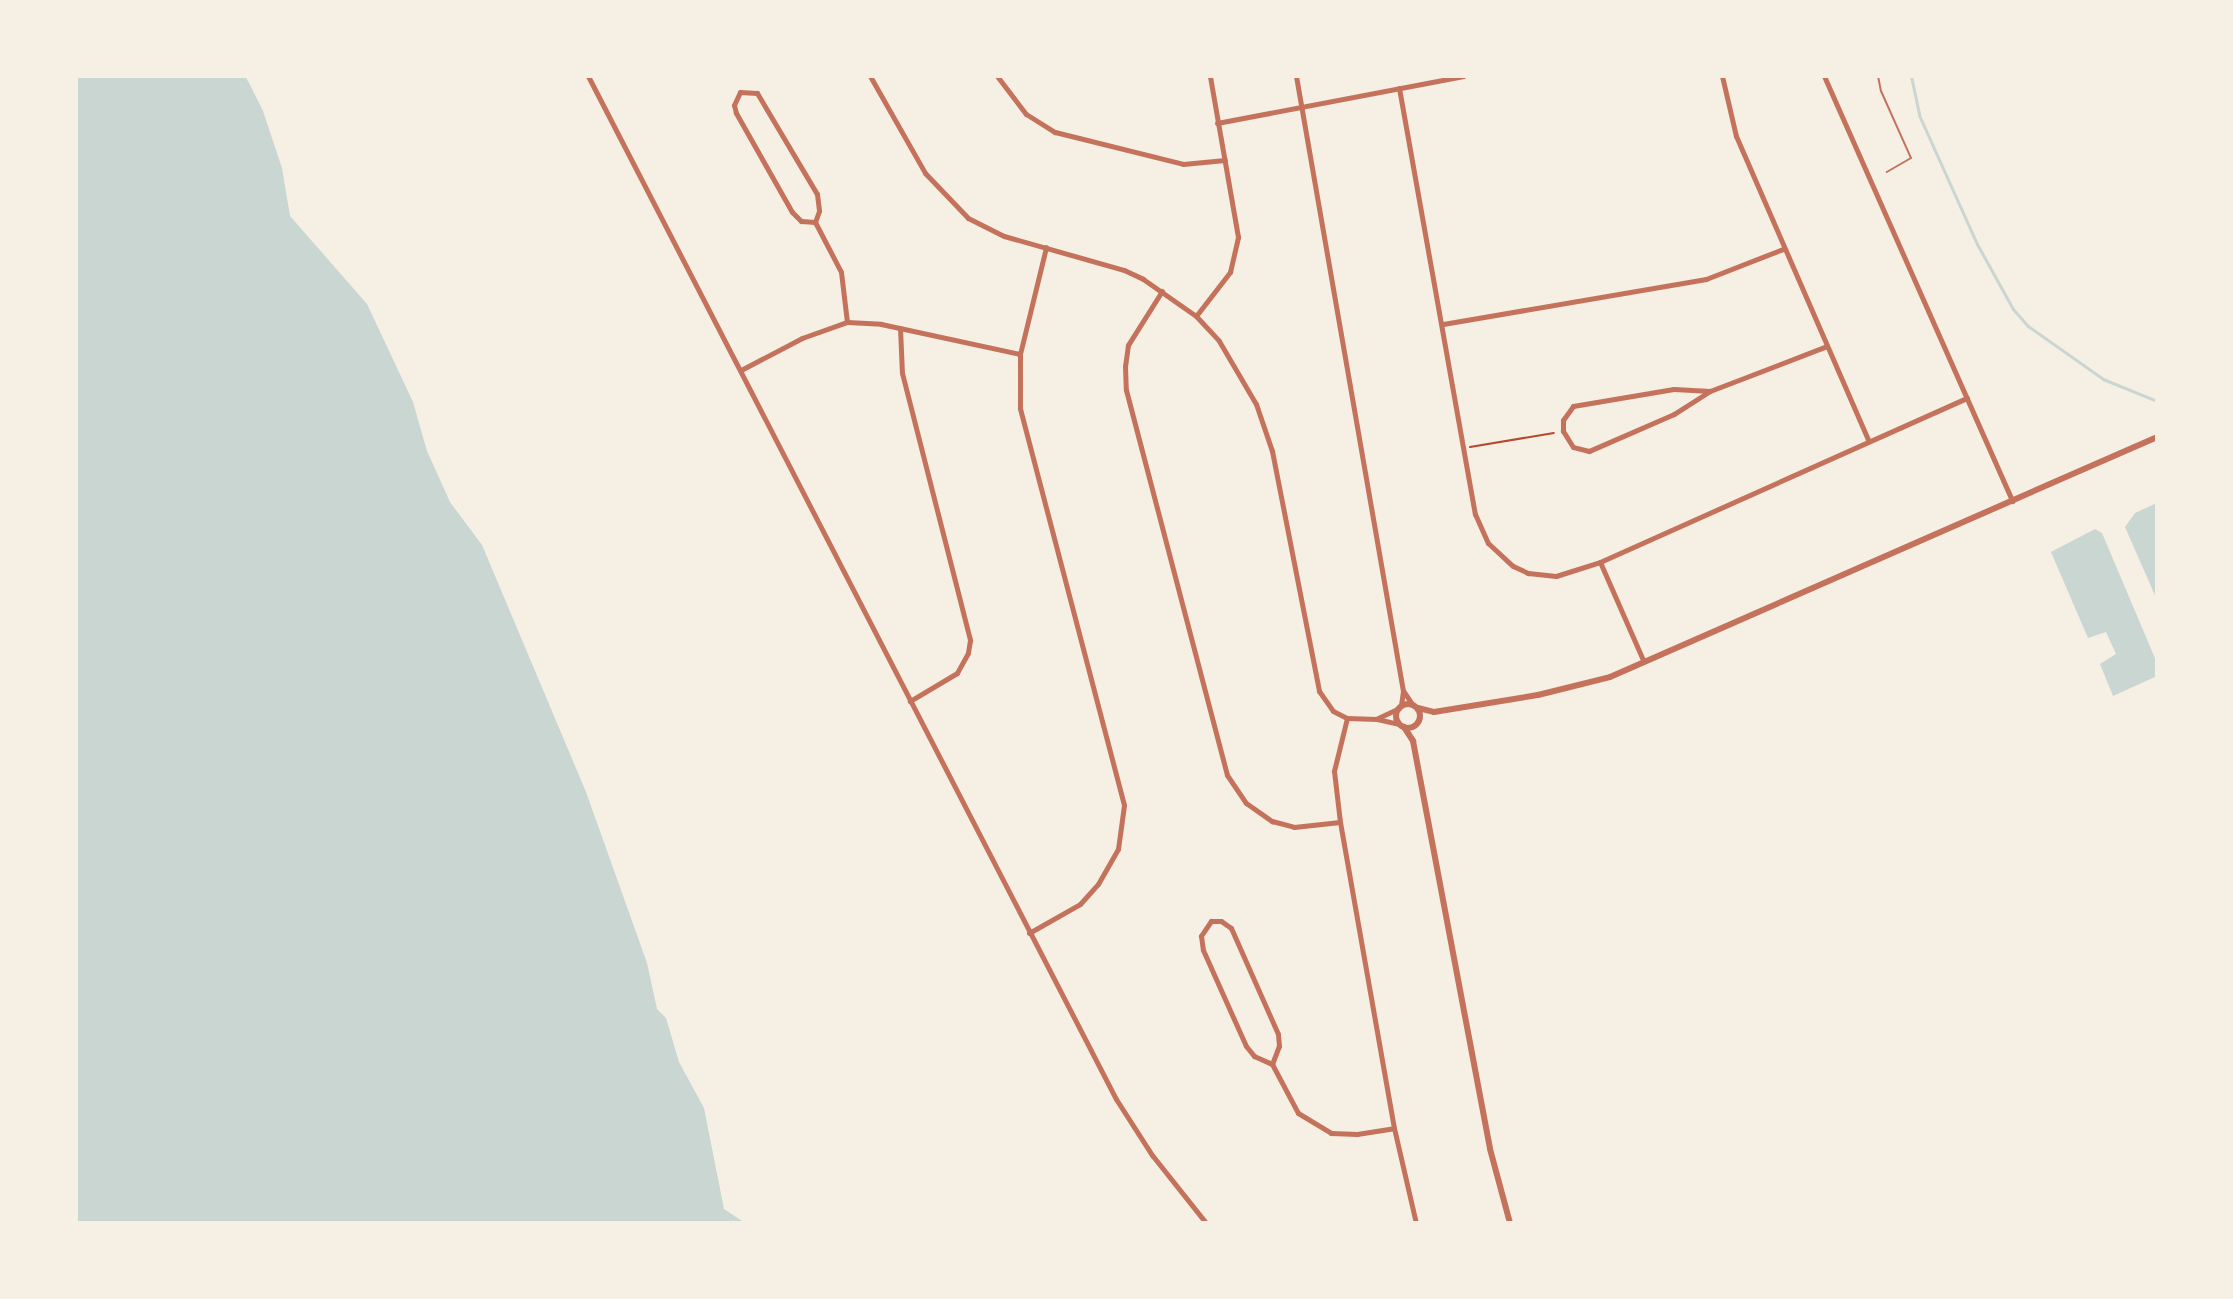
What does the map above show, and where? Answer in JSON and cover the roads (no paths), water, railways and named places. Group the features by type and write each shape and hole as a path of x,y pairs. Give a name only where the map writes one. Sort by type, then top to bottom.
{"street":[{"path":"588,76 1116,1099 1152,1155 1206,1223"},
{"path":"870,76 925,173 953,206 987,228 1124,270 1162,291 1196,316 1233,360 1264,423 1281,487 1315,676 1324,702 1347,718 1377,719 1402,726 1418,724 1434,712 1583,686 2157,437"},
{"path":"997,76 1026,114 1055,132 1183,164 1225,160"},
{"path":"1196,316 1222,285 1236,256 1238,237 1210,76"},
{"path":"1296,76 1403,691 1400,707 1402,726 1413,741 1490,1149 1510,1223"},
{"path":"1217,123 1464,76"},
{"path":"1722,76 1736,136 1868,440"},
{"path":"1824,76 2012,501"},
{"path":"1399,88 1475,514 1480,529 1499,555 1521,569 1556,576 1600,562 1967,398"},
{"path":"815,222 808,223 796,217 784,198 736,113 735,98 740,92 757,93 802,167 819,203 815,222 841,272 847,322"},
{"path":"1029,933 1080,904 1098,884 1118,849 1124,805 1023,423 1018,392 1020,354 1046,247"},
{"path":"1443,324 1706,279 1783,249"},
{"path":"1162,291 1128,345 1126,390 1227,775 1246,803 1272,821 1294,827 1340,822"},
{"path":"741,370 802,338 847,322 900,328 1020,354"},
{"path":"900,328 902,373 970,640 968,653 957,673 910,701"},
{"path":"1710,391 1674,389 1579,404 1568,410 1563,431 1573,447 1589,451 1674,414 1710,391 1827,346"},
{"path":"1600,562 1644,662"},
{"path":"1403,691 1415,706 1418,724 1413,741"},
{"path":"1377,719 1400,707 1415,706 1434,712"},
{"path":"1347,718 1334,771 1340,822 1394,1128 1416,1223"},
{"path":"1272,1064 1279,1046 1278,1034 1231,928 1219,920 1211,921 1204,927 1201,936 1203,950 1246,1046 1254,1056 1272,1064 1298,1113 1320,1128 1344,1135 1394,1128"}],"lane":[{"path":"1878,76 1881,91 1911,158 1887,172"}],"waterway":[{"path":"1911,76 1919,115 1977,244 2013,309 2028,326 2103,379 2157,401"}]}
